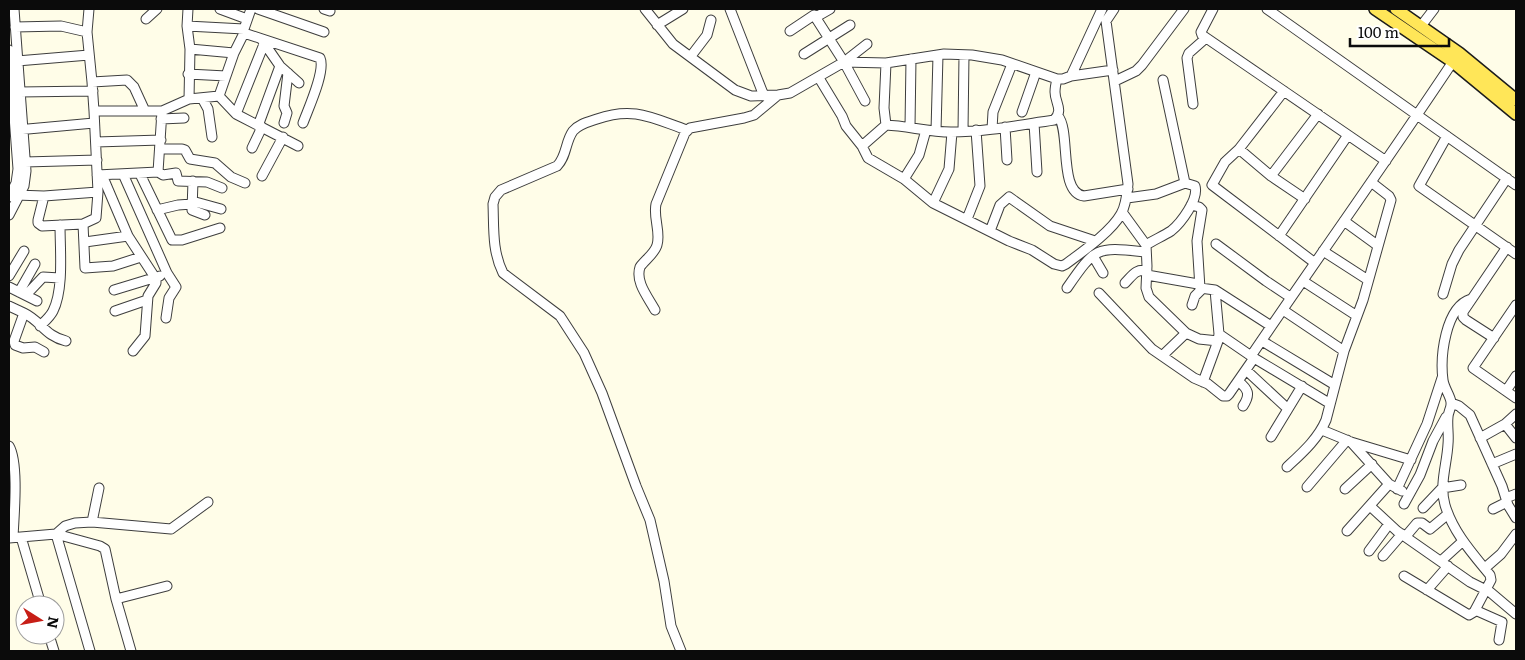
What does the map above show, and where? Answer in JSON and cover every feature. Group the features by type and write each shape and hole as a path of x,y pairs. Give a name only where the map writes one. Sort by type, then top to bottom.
{"main road":[{"path":"1375,9 1456,57 1516,100"},
{"path":"1396,9 1421,26 1516,114"}],"street":[{"path":"14,9 15,27 12,37 17,60 14,87"},
{"path":"89,9 88,54 93,86 96,160 100,175 128,236 155,277 156,284 149,293 147,300 145,336 133,351"},
{"path":"146,19 157,9"},
{"path":"188,9 190,49 189,99"},
{"path":"220,9 262,41 280,66 299,83"},
{"path":"219,96 251,9"},
{"path":"258,9 324,32"},
{"path":"644,9 673,44 735,90 751,96 778,96 790,93 819,78 867,44"},
{"path":"657,25 683,9"},
{"path":"730,9 764,96"},
{"path":"790,31 813,14 830,9"},
{"path":"819,78 846,126 862,146 868,158 904,179 933,203 1009,241 1028,248 1054,264 1062,266 1115,223 1122,212 1127,194 1118,106 1103,9"},
{"path":"1071,76 1103,9"},
{"path":"1106,21 1114,9"},
{"path":"1114,81 1136,71 1142,66 1184,9"},
{"path":"1213,9 1200,32 1206,38 1386,161"},
{"path":"1267,9 1516,185"},
{"path":"1421,26 1434,9"},
{"path":"813,14 830,37 865,101"},
{"path":"691,56 706,35 711,20"},
{"path":"804,54 850,25"},
{"path":"15,27 61,26 87,32"},
{"path":"188,26 245,27"},
{"path":"1092,30 1107,30"},
{"path":"1193,104 1187,58 1189,53 1206,38"},
{"path":"236,114 262,41"},
{"path":"262,41 309,53 320,58 317,84 302,123"},
{"path":"190,49 234,53"},
{"path":"9,50 14,87 15,126 13,151 17,179 9,214"},
{"path":"17,60 88,54"},
{"path":"844,62 886,63 938,55 964,54 1002,60 1056,79 1113,70"},
{"path":"963,126 964,54"},
{"path":"937,126 938,55"},
{"path":"1099,293 1120,313 1152,349 1194,378 1208,384 1225,396 1229,394 1246,370 1262,340 1290,297 1344,222 1456,57"},
{"path":"910,127 911,59"},
{"path":"886,63 884,108 886,126"},
{"path":"992,124 993,112 1012,64"},
{"path":"252,148 280,66"},
{"path":"1022,112 1036,72"},
{"path":"284,123 287,113 284,106 288,73"},
{"path":"188,74 226,76"},
{"path":"1056,79 1055,94 1063,127 1067,172 1079,195 1156,194 1185,183 1192,184 1196,189 1194,200 1176,226 1146,248 1101,250 1082,266 1067,288"},
{"path":"14,87 93,86 127,80 134,87 145,111"},
{"path":"1163,80 1185,183"},
{"path":"1284,91 1239,150 1224,162 1212,185 1315,263"},
{"path":"219,96 236,114 298,146"},
{"path":"162,115 189,99 219,96"},
{"path":"656,310 639,280 638,271 657,246 658,237 654,215 656,204 687,130 754,115 778,96"},
{"path":"202,98 208,109 212,137"},
{"path":"94,111 145,111 184,118"},
{"path":"681,651 671,626 664,581 650,520 602,393 584,353 560,316 503,273 495,249 492,204 494,197 501,190 557,166 563,159 568,141 573,132 584,123 612,113 627,112 637,113 687,130"},
{"path":"952,132 963,126 976,130 992,124 1005,127 1054,120 1059,112"},
{"path":"1271,176 1318,114"},
{"path":"158,172 162,115"},
{"path":"15,126 94,123"},
{"path":"1034,123 1037,172"},
{"path":"12,195 24,182 25,162 15,126"},
{"path":"862,146 886,126 926,130 937,126 952,132"},
{"path":"1005,127 1007,160"},
{"path":"904,179 919,155 926,130"},
{"path":"967,219 980,186 976,130"},
{"path":"933,203 950,170 952,132"},
{"path":"1279,236 1348,135"},
{"path":"1448,136 1419,186 1516,254"},
{"path":"262,176 283,137"},
{"path":"96,142 160,145 182,149 185,150 190,159 215,163 231,177 245,183"},
{"path":"1239,150 1271,176 1305,199"},
{"path":"25,162 96,160"},
{"path":"100,175 158,172 162,175 176,173 178,181 207,182 222,188"},
{"path":"123,174 167,273 176,288 169,298 166,318"},
{"path":"140,174 172,240 182,240 220,228"},
{"path":"44,196 38,223 42,226 83,224 94,220 97,216 100,175"},
{"path":"1443,294 1455,257 1507,178"},
{"path":"193,181 192,210 205,215"},
{"path":"1287,467 1312,443 1322,430 1344,351 1357,316 1377,245 1386,222 1391,200 1389,196 1371,182"},
{"path":"12,195 44,196 98,192"},
{"path":"990,231 1000,205 1009,197 1050,226 1095,241"},
{"path":"157,210 192,202 221,209"},
{"path":"1191,205 1202,210 1197,241 1200,286 1192,305"},
{"path":"1122,212 1146,248 1146,292 1186,333 1199,339 1218,338 1329,403"},
{"path":"1344,222 1377,245"},
{"path":"83,224 85,268 112,266 141,257"},
{"path":"40,326 49,317 54,307 60,278 60,225"},
{"path":"85,242 128,236"},
{"path":"1216,244 1266,282 1290,297"},
{"path":"1494,338 1463,317 1463,312 1507,247"},
{"path":"9,276 24,251"},
{"path":"1323,251 1368,280"},
{"path":"1093,256 1102,273"},
{"path":"22,294 35,264"},
{"path":"1125,283 1139,270 1215,290 1271,326"},
{"path":"114,290 167,273"},
{"path":"22,294 43,277 60,278"},
{"path":"1303,281 1357,316"},
{"path":"9,287 37,301"},
{"path":"1203,382 1218,338 1215,290"},
{"path":"1404,504 1420,476 1434,441 1448,414 1451,403 1443,382 1442,360 1447,328 1454,312 1464,301 1471,299"},
{"path":"116,311 147,300"},
{"path":"1516,305 1473,368 1516,398"},
{"path":"9,306 24,313 50,335 66,341"},
{"path":"1283,310 1344,351"},
{"path":"24,313 14,345 23,348 35,348 44,352"},
{"path":"1162,356 1186,333"},
{"path":"1262,340 1335,385"},
{"path":"1246,370 1288,409"},
{"path":"1347,531 1370,506 1393,486 1411,460 1427,424 1443,375"},
{"path":"1506,390 1516,376"},
{"path":"1238,380 1245,386 1249,397 1243,406"},
{"path":"1271,437 1302,386"},
{"path":"1451,403 1459,406 1470,415 1506,500 1516,518"},
{"path":"1404,576 1466,614 1472,614 1475,610 1492,577 1455,529 1443,496 1442,488 1448,442 1448,414"},
{"path":"1480,438 1506,424 1516,414"},
{"path":"1506,424 1516,438"},
{"path":"1322,430 1349,441 1411,460"},
{"path":"1349,441 1393,486 1410,494"},
{"path":"1307,488 1349,441"},
{"path":"9,446 13,454 11,518 14,537 37,595"},
{"path":"1492,464 1516,454"},
{"path":"1344,488 1372,464"},
{"path":"1423,508 1442,488 1461,485"},
{"path":"92,522 99,488"},
{"path":"1494,509 1516,494"},
{"path":"56,534 68,525 92,522 172,529 208,502"},
{"path":"1370,506 1389,524 1470,582 1486,590 1516,614"},
{"path":"1383,556 1417,523 1430,530 1448,514"},
{"path":"1369,550 1389,524"},
{"path":"14,537 56,534 105,549 116,599 131,651"},
{"path":"56,534 90,651"},
{"path":"1485,568 1498,558 1516,534"},
{"path":"1427,590 1444,563 1463,541"},
{"path":"116,599 167,586"},
{"path":"1475,610 1502,622 1499,640"}]}
